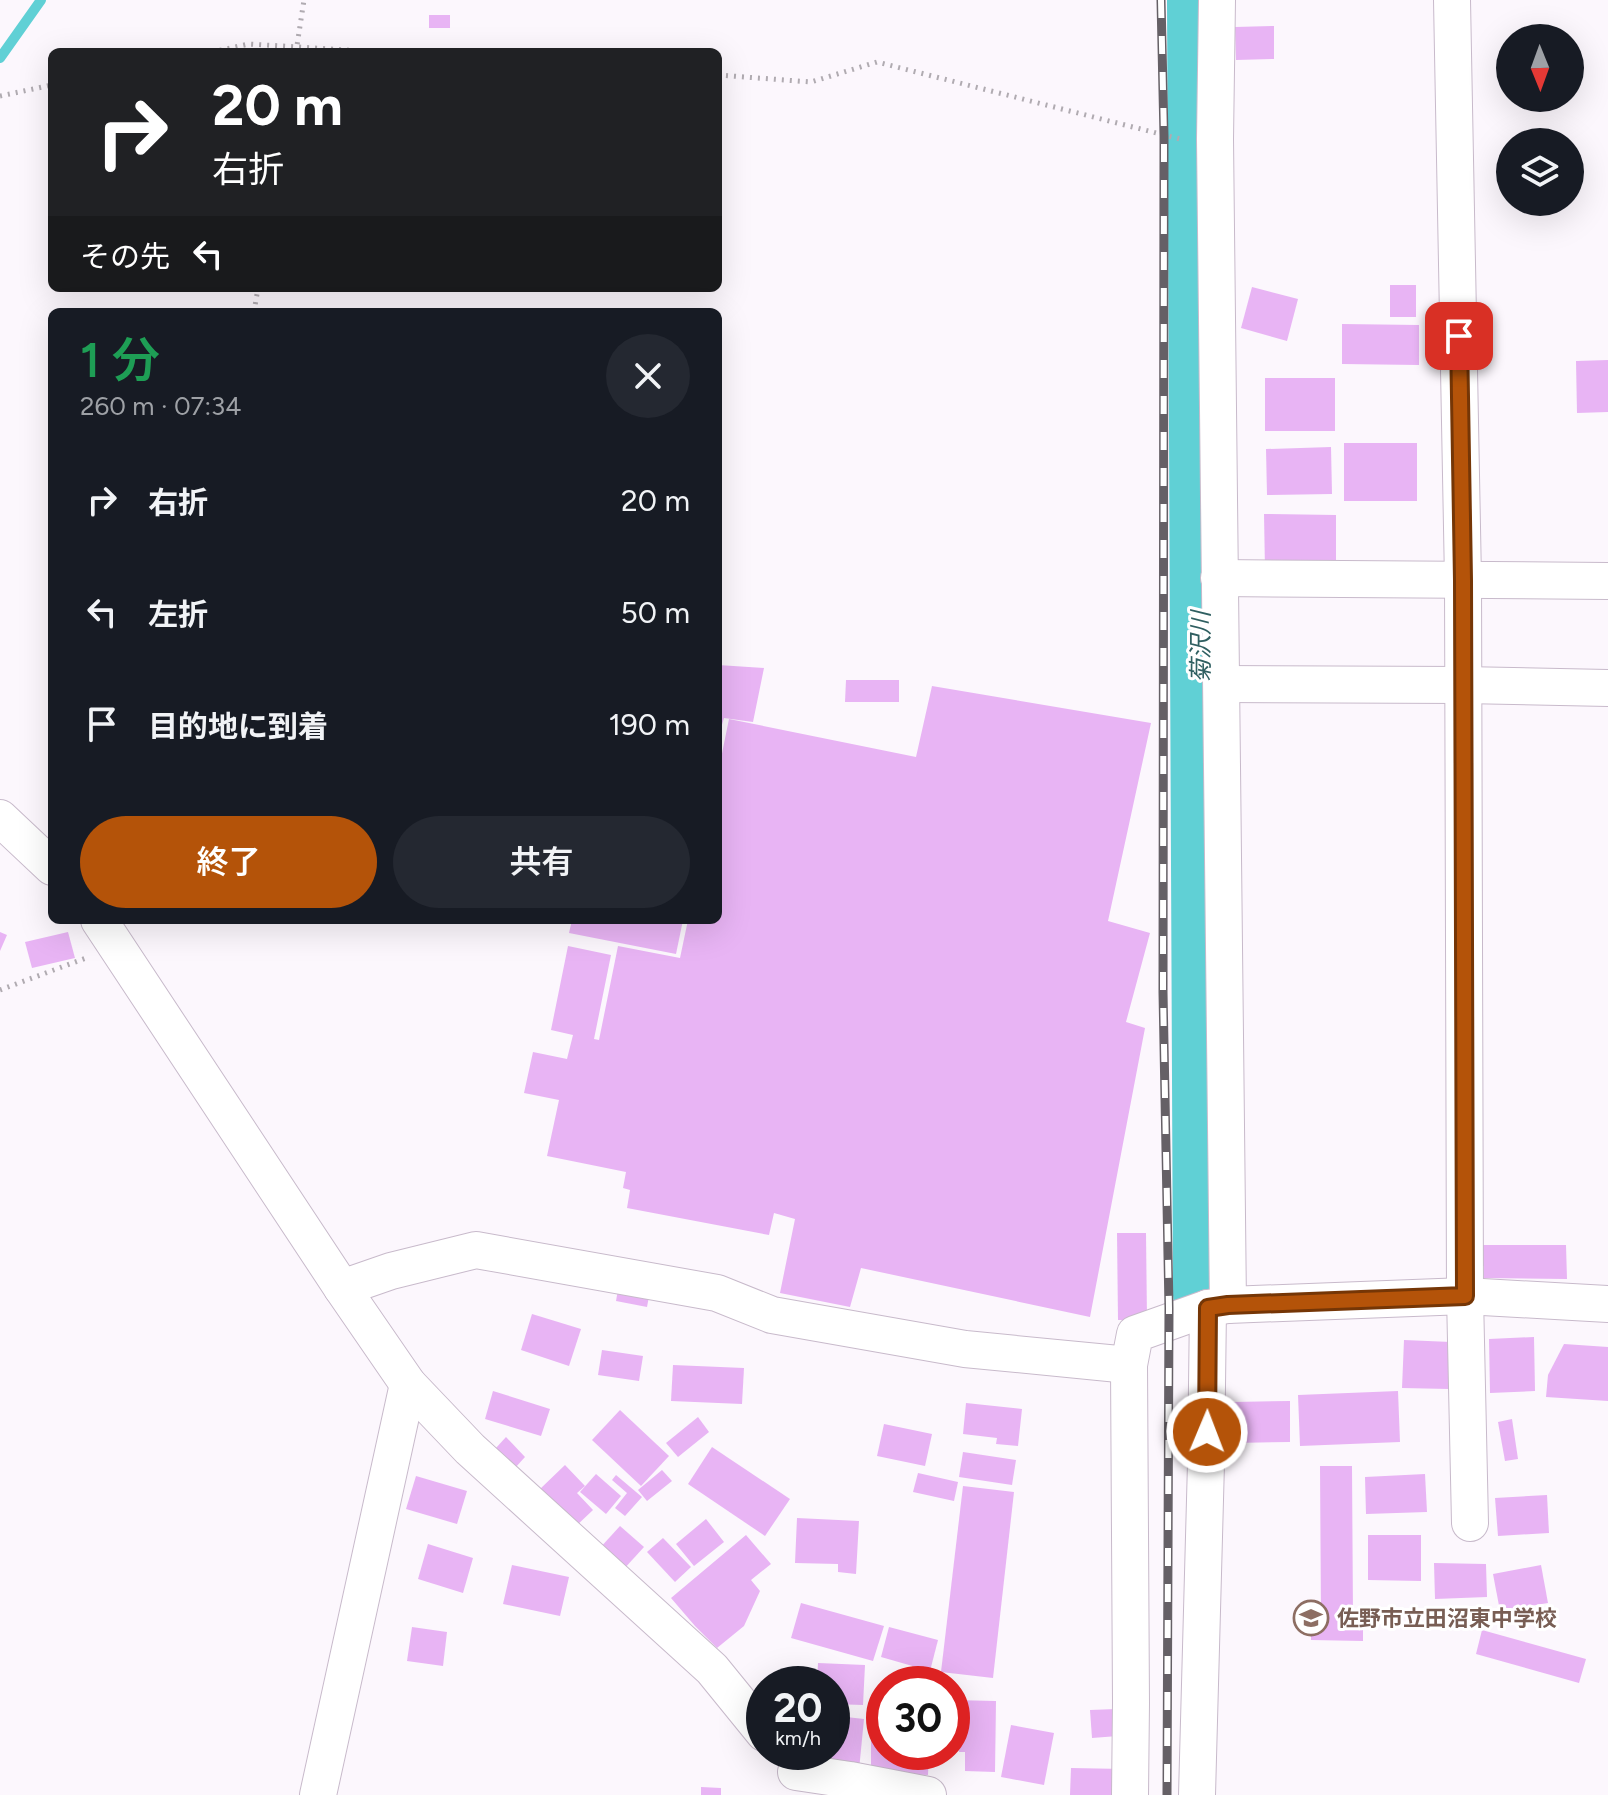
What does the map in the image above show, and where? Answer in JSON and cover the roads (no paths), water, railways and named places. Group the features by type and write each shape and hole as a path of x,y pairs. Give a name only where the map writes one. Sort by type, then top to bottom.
{"street":[{"path":"1197,1795 1206,1463 1218,1306 1222,684 1215,139 1217,0"},
{"path":"1452,0 1463,580 1465,1296 1470,1523"},
{"path":"1219,578 1608,581"},
{"path":"1222,684 1608,688"},
{"path":"0,818 48,863"},
{"path":"108,933 408,1384 470,1449 712,1669 746,1711"},
{"path":"342,1288 391,1271 476,1250 717,1293 772,1315 906,1339 965,1349 1129,1365"},
{"path":"1130,1795 1129,1365 1135,1334 1218,1306 1465,1296 1608,1304"},
{"path":"318,1795 408,1384"},
{"path":"793,1773 928,1795"}],"waterway":[{"name":"菊沢川","path":"0,58 41,0"},
{"name":"菊沢川","path":"1197,0 1203,1295"}],"railway":[{"path":"1161,0 1164,136 1163,992 1169,1308 1167,1795"}],"place":[{"name":"佐野市立田沼東中学校","path":"1311,1618"}]}
